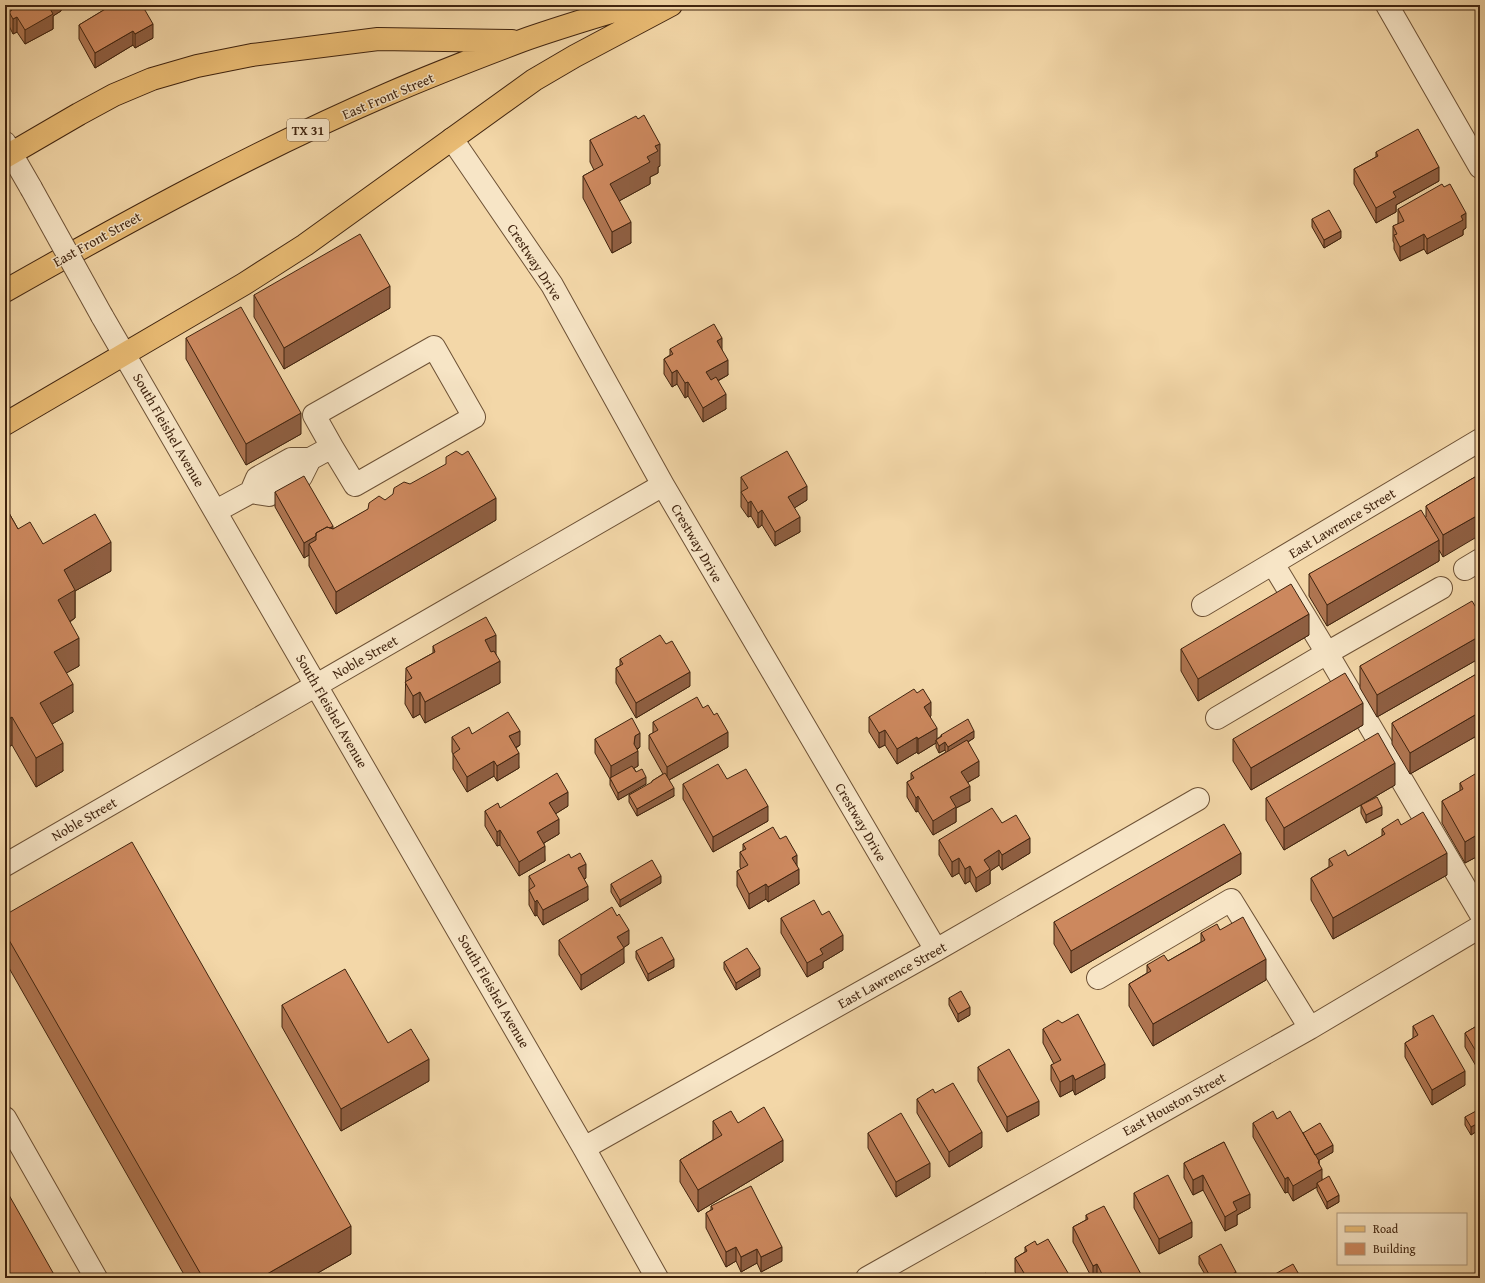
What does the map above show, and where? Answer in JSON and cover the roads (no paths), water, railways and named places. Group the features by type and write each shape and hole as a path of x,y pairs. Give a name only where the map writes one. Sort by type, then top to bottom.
{"main road":[{"name":"East Front Street","path":"5,291 109,232 208,179 296,136 389,94 522,41 633,5"},
{"path":"5,424 244,284 305,245 534,80 575,56 671,5"},
{"path":"7,152 114,95 152,79 197,66 252,55 378,39 522,41"}],"street":[{"path":"1387,5 1480,167"},
{"name":"Crestway Drive","path":"452,139 552,285 663,485 936,950"},
{"name":"South Fleishel Avenue","path":"7,152 30,188 102,316 584,1148 657,1278"},
{"path":"434,347 474,417 355,486 332,447 314,415 434,347"},
{"name":"East Lawrence Street","path":"1203,605 1480,440"},
{"path":"216,511 251,492 270,495 301,477 310,459 332,447"},
{"name":"Noble Street","path":"5,865 316,684 663,485"},
{"path":"1273,564 1327,653 1384,732 1480,913"},
{"path":"1217,718 1441,588"},
{"path":"1357,748 1384,732"},
{"name":"East Lawrence Street","path":"584,1148 936,950 1198,800"},
{"path":"1098,978 1231,900 1310,1028"},
{"name":"East Houston Street","path":"866,1278 1310,1028 1480,927"},
{"path":"5,1118 96,1278"}]}
